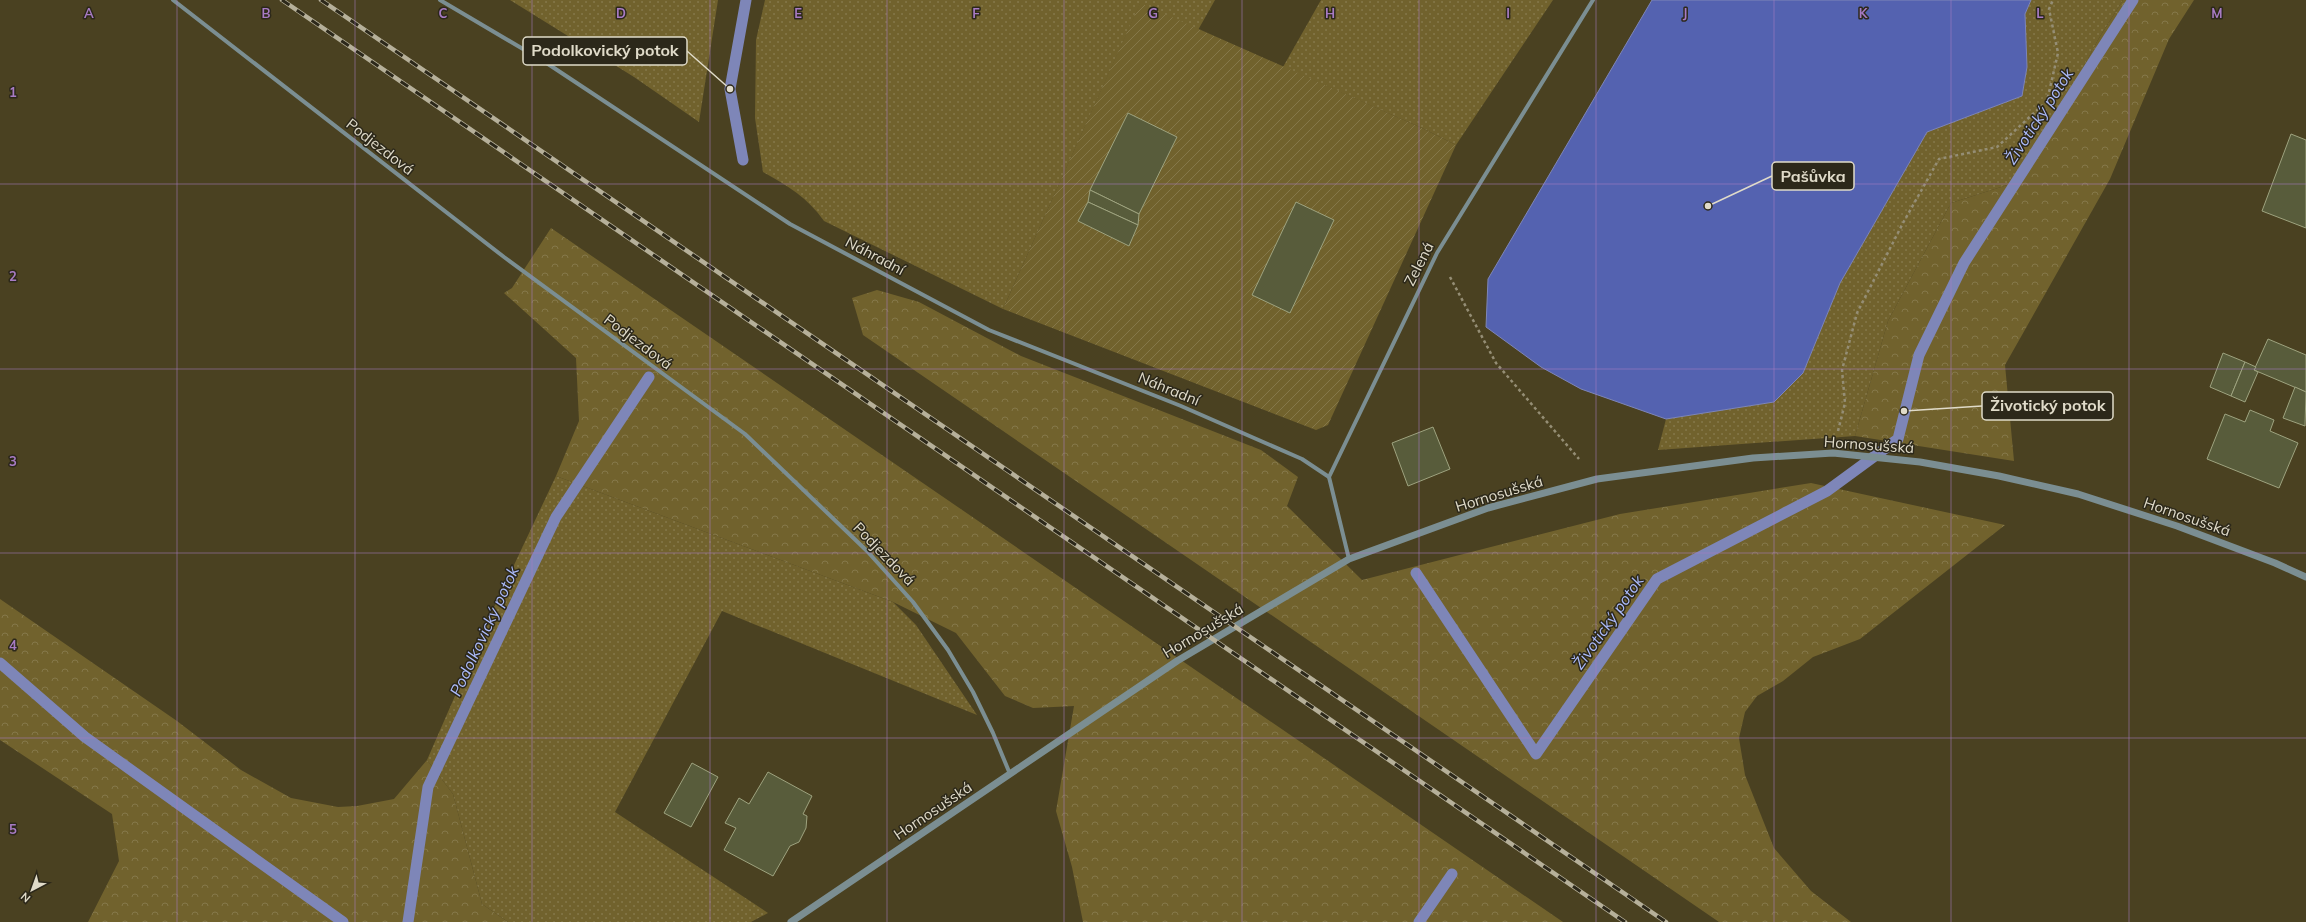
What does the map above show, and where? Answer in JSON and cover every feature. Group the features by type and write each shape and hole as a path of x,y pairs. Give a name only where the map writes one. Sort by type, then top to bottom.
{"street":[{"name":"Podjezdová","path":"173,0 504,257 745,434 866,551 913,602 948,650 973,692 993,732 1010,774"},
{"name":"Náhradní","path":"440,0 545,62 790,224 989,330 1181,406 1302,459 1329,477"},
{"name":"Zelená","path":"1329,477 1437,253 1593,0"},
{"name":"Hornosušská","path":"791,922 1177,661 1349,559 1488,508 1597,479 1753,458 1835,453 1920,462 1999,476 2078,494 2177,526 2275,563 2306,577"},
{"path":"1329,477 1349,559"}],"path":[{"path":"1835,453 1845,403 1842,370 1857,314 1903,223 1939,159 1997,147 2047,101 2058,53 2049,9 2053,0"},
{"path":"1437,253 1496,363 1597,479"}],"green space":[{"path":"510,0 718,0 699,122 634,77"},
{"path":"765,0 1215,0 1198,30 1140,4 1003,309 824,221 804,199 763,172 755,118 756,40"},
{"path":"1321,0 1553,0 1456,145 1422,128 1283,67"},
{"path":"2031,0 2123,0 2099,38 2023,180 1951,203 1888,321 1855,436 1658,450 1666,419 1774,402 1803,373 1840,283 1927,132 2022,96 2027,67 2025,14"},
{"path":"2123,0 2194,0 2169,39 2110,179 2005,365 2014,461 1855,436 1888,321 1951,203 2023,180 2099,38"},
{"path":"1140,3 1422,128 1456,145 1328,425 1316,430 1003,309"},
{"path":"551,228 1563,922 1083,922 1072,867 1056,811 1074,706 1033,708 1005,696 956,633 893,602 556,476 579,421 576,358 504,293 512,288"},
{"path":"877,290 919,302 1021,356 1261,450 1298,477 1287,506 1362,580 1620,514 1811,483 2005,525 1860,639 1813,657 1783,681 1757,696 1745,712 1739,738 1745,775 1774,848 1811,891 1851,922 1719,922 863,335 852,298"},
{"path":"556,476 893,602 916,625 977,715 722,611 615,812 768,913 751,922 508,922 482,904 453,794 427,760 489,618"},
{"path":"0,599 177,721 241,770 291,798 338,807 357,806 394,799 427,760 453,794 482,904 508,922 88,922 119,861 112,814 0,740"}],"water":[{"path":"1652,0 2031,0 2025,14 2027,67 2022,96 1927,132 1840,283 1803,373 1774,402 1666,419 1581,389 1541,367 1486,327 1488,279"}],"building":[{"path":"1128,113 1177,137 1139,214 1090,190"},
{"path":"2291,134 2306,140 2306,228 2262,211"},
{"path":"1090,190 1139,214 1138,225 1088,202"},
{"path":"1088,202 1138,225 1129,246 1078,221"},
{"path":"1296,202 1334,220 1290,313 1252,295"},
{"path":"2268,339 2306,355 2306,392 2254,370"},
{"path":"2223,353 2245,362 2231,396 2210,387"},
{"path":"2245,362 2256,367 2254,370 2258,372 2245,402 2231,396"},
{"path":"2295,387 2306,392 2305,426 2283,418"},
{"path":"2250,410 2274,420 2270,431 2298,443 2279,488 2207,459 2225,414 2245,422"},
{"path":"1433,427 1450,469 1408,486 1392,443"},
{"path":"692,763 718,777 691,827 664,813"},
{"path":"768,772 812,796 803,814 807,816 806,828 799,842 790,846 773,876 724,850 736,828 725,823 739,798 749,804"}],"waterway":[{"name":"Podolkovický potok","path":"743,160 730,89 746,0"},
{"name":"Životický potok","path":"1416,573 1536,754 1657,579 1827,491 1898,439 1919,355 1964,263 2133,0"},
{"name":"Podolkovický potok","path":"408,922 428,787 556,517 649,377"},
{"path":"0,663 85,737 343,922"},
{"name":"Životický potok","path":"1419,922 1452,874"}],"railway":[{"path":"282,0 1625,922"},
{"path":"321,0 1666,922"}],"place":[{"name":"Podolkovický potok","path":"730,89"},
{"name":"Pašůvka","path":"1708,206"},
{"name":"Životický potok","path":"1904,411"}]}
